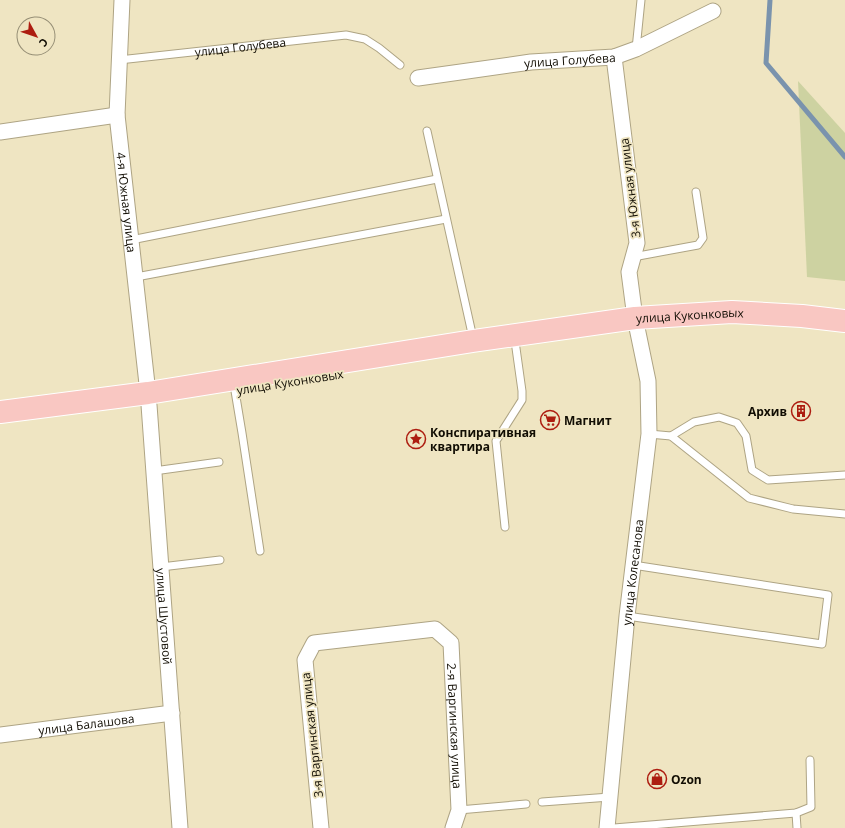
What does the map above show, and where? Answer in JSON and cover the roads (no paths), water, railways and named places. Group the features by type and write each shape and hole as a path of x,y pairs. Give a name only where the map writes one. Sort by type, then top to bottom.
{"main road":[{"name":"улица Куконковых","path":"0,423 149,399 473,341 636,318 732,312 802,316 845,321"},
{"name":"улица Куконковых","path":"0,412 235,391 454,355 578,326"}],"street":[{"name":"4-я Южная улица","path":"122,0 117,115 149,399"},
{"name":"улица Голубева","path":"418,78 531,62 614,57 636,49 713,11"},
{"name":"3-я Южная улица","path":"614,57 637,243 629,272 636,318"},
{"path":"0,132 117,115"},
{"name":"улица Колесанова","path":"607,828 627,616 649,434 648,381 636,318"},
{"name":"улица Шустовой","path":"149,399 180,828"},
{"name":"2-я Варгинская улица","path":"314,643 435,629 451,644 459,810 453,828"},
{"name":"3-я Варгинская улица","path":"314,643 305,660 321,828"},
{"name":"улица Балашова","path":"0,735 172,713"}],"lane":[{"path":"636,49 641,0"},
{"name":"улица Голубева","path":"119,60 346,35 365,39 380,48 400,65"},
{"path":"427,131 473,341"},
{"path":"131,240 437,179"},
{"path":"632,257 698,245 703,238 696,192"},
{"path":"136,277 446,219"},
{"path":"505,527 496,441 522,400 515,341"},
{"path":"235,391 260,551"},
{"path":"671,436 694,422 719,417 737,423 746,436 752,470 768,480 845,475"},
{"path":"649,434 671,436 749,498 793,509 845,514"},
{"path":"154,471 218,462"},
{"path":"161,567 220,560"},
{"path":"627,616 822,644 828,595 633,565"},
{"path":"614,828 796,813 811,807 810,760"},
{"path":"542,802 610,797"},
{"path":"459,810 526,804"},
{"path":"796,813 797,828"}],"waterway":[{"path":"770,0 766,63 845,157"}],"place":[{"name":"Архив","path":"801,411"},
{"name":"Магнит","path":"550,420"},
{"name":"Конспиративная квартира","path":"416,439"},
{"name":"Ozon","path":"657,779"}]}
